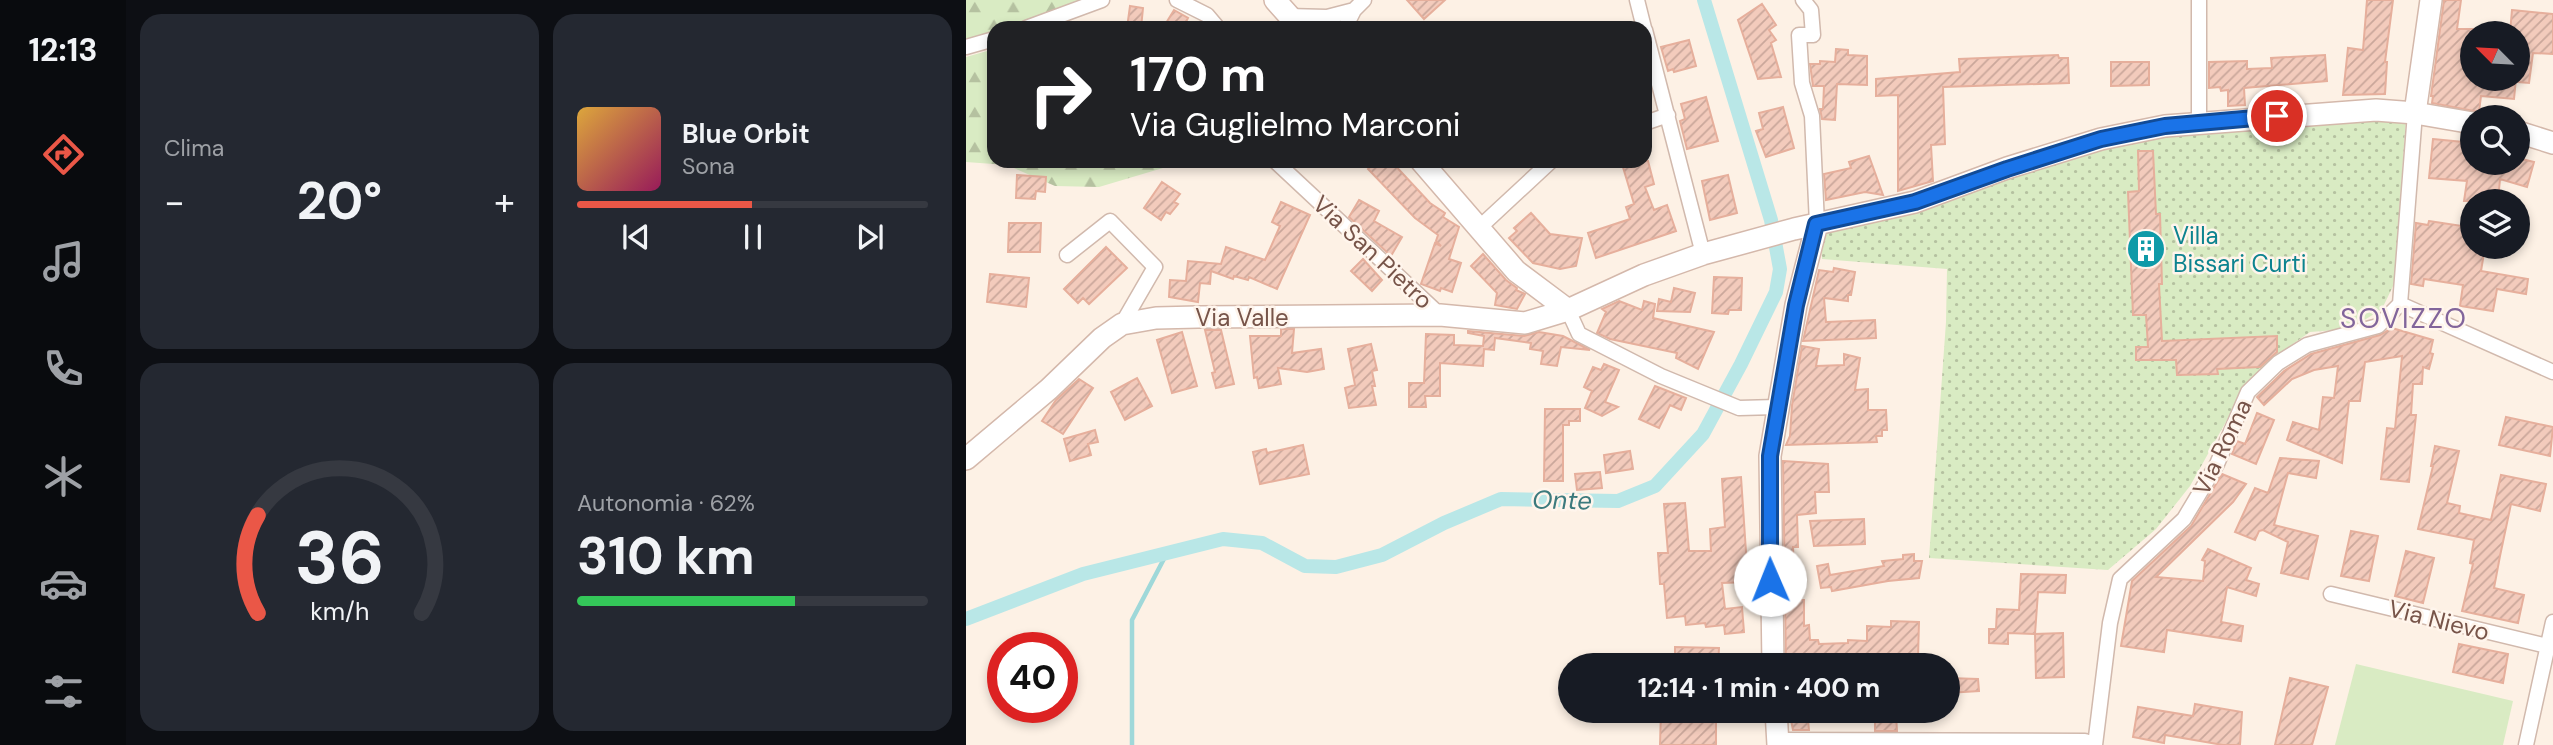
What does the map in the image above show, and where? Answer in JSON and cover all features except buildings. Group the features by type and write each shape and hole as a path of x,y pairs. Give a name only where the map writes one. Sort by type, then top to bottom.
{"main road":[{"path":"2415,113 2431,0"},
{"name":"Via Valle","path":"966,459 1049,389 1102,338 1122,324 1156,318 1440,315 1525,323 1567,310 1644,275 1703,254 1794,229 1915,202 2101,139 2165,126 2376,110 2460,121"},
{"path":"2530,136 2553,143"},
{"path":"1427,168 1516,271 1567,310"},
{"path":"1773,653 1770,456 1796,305 1816,224"},
{"path":"1777,723 1778,743"}],"street":[{"path":"1045,21 1102,0"},
{"path":"1177,0 1207,15 1212,21"},
{"path":"1637,0 1643,21"},
{"path":"1803,0 1811,10 1802,83 1812,116 1816,224"},
{"path":"2199,0 2199,123"},
{"path":"1326,21 1359,5"},
{"path":"1349,21 1359,5"},
{"path":"1288,18 1315,21"},
{"path":"966,47 987,40"},
{"path":"1652,55 1703,254"},
{"path":"2415,113 2400,303 2553,372"},
{"path":"1652,121 1668,115"},
{"name":"Via San Pietro","path":"1282,168 1440,315"},
{"path":"1480,227 1543,168"},
{"path":"1067,255 1110,221 1155,267 1122,324"},
{"name":"Via Roma","path":"2095,745 2110,623 2120,579 2185,519 2217,464 2248,392 2278,363 2307,345 2378,326 2400,303"},
{"path":"1567,310 1579,334 1661,376 1739,408 1777,407"},
{"name":"Via Nievo","path":"2331,594 2551,633"},
{"path":"2526,745 2551,633"},
{"path":"1778,743 2085,741 2095,745"}],"green space":[{"path":"966,0 1092,0 1039,21 987,21 987,39 976,43 966,38"},
{"path":"987,51 987,164 966,162 966,57"},
{"path":"2406,118 2394,284 2382,309 2350,329 2310,332 2277,355 2246,386 2190,486 2156,529 2108,570 1929,558 1946,322 1947,269 1822,259 1821,232 2116,143 2164,134"},
{"path":"1014,168 1163,168 1099,187 1055,186"},
{"path":"2356,664 2513,701 2503,745 2335,745"}],"waterway":[{"name":"Onte","path":"966,619 1083,574 1223,539 1262,543 1305,566 1336,567 1382,555 1444,523 1501,499 1618,501 1655,486 1703,434 1776,292 1780,269 1771,220 1704,0"},
{"path":"1132,745 1132,620 1167,553"}],"place":[{"name":"Villa Bissari Curti","path":"2146,249"}],"district":[{"name":"SOVIZZO","path":"2404,318"}],"route":[{"path":"1770,580 1770,456 1796,305 1816,224 1915,202 2101,139 2165,126 2277,116"}]}
